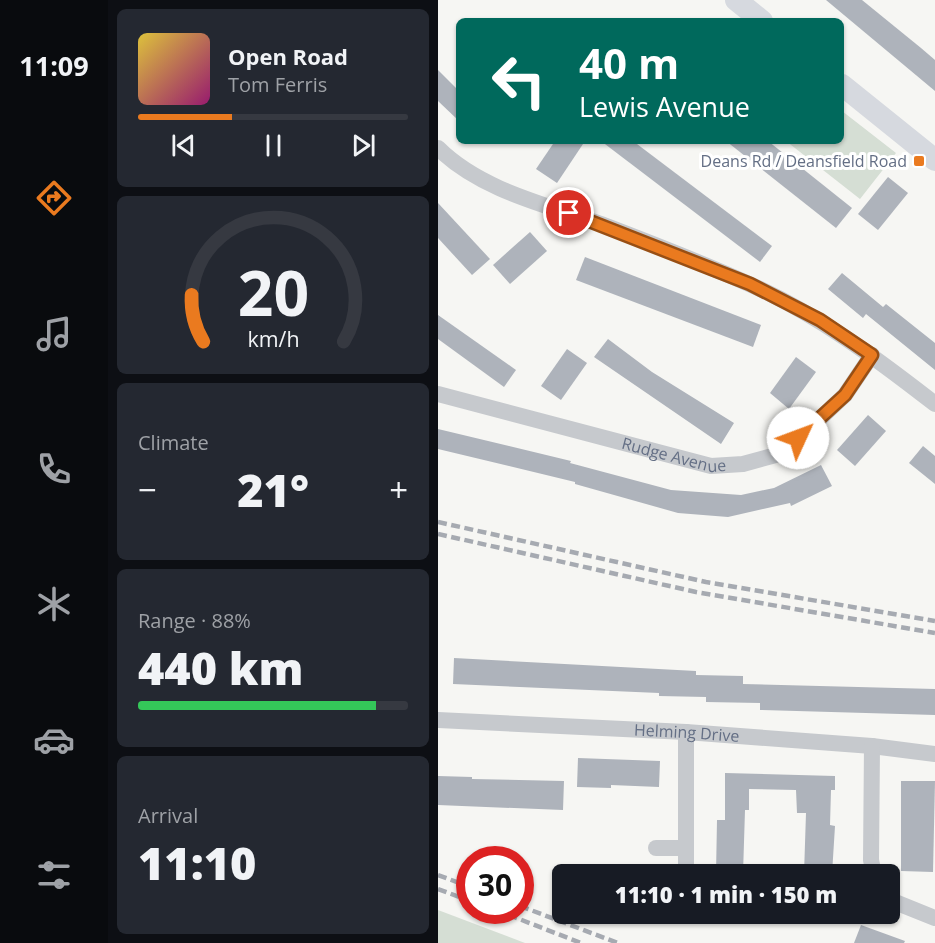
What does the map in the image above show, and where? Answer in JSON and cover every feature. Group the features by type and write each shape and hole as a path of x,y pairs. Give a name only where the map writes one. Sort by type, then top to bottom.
{"street":[{"path":"736,0 758,18"},
{"path":"844,87 935,160"},
{"path":"438,148 449,159 488,183 629,235 750,284 820,320 872,355 935,404"},
{"name":"Rudge Avenue","path":"438,394 711,466 743,464 783,453 845,395 872,355"},
{"name":"Helming Drive","path":"438,720 686,732 872,746 935,754"},
{"path":"686,732 686,864"},
{"path":"872,746 872,864"},
{"path":"656,848 686,848"},
{"path":"900,904 935,918"}],"shaded area":[{"path":"844,113 896,153 860,199 790,144 844,144"},
{"path":"438,910 456,917 456,924 475,924 525,943 438,943"}],"building":[{"path":"826,0 862,0 921,48 935,60 935,91"},
{"path":"438,70 456,88 456,118 438,101"},
{"path":"553,144 583,144 557,183 536,169"},
{"path":"605,144 637,144 772,246 760,262"},
{"path":"730,144 772,144 852,208 836,228"},
{"path":"888,177 908,193 878,230 858,214"},
{"path":"438,203 490,259 472,275 438,238"},
{"path":"530,232 547,251 510,284 493,265"},
{"path":"585,257 761,325 753,347 576,280"},
{"path":"842,273 883,307 886,304 935,343 935,370 866,314 863,318 828,289"},
{"path":"438,315 516,370 504,387 438,339"},
{"path":"608,339 652,372 734,423 721,444 594,357"},
{"path":"567,349 587,363 561,400 541,386"},
{"path":"796,357 816,372 789,409 770,393"},
{"path":"868,415 886,431 855,466 837,450"},
{"path":"438,429 571,461 570,463 671,490 741,495 774,488 821,465 832,486 791,506 790,503 728,517 678,513 575,484 575,482 438,449"},
{"path":"923,446 935,456 935,484 909,463"},
{"path":"454,658 696,671 696,675 743,676 743,684 935,689 935,715 760,710 760,703 706,702 706,697 659,696 659,693 453,684"},
{"path":"578,758 660,761 659,787 611,785 611,788 577,787"},
{"path":"725,773 835,776 835,790 831,790 830,825 835,826 833,864 804,864 806,813 797,813 796,790 749,789 749,810 745,810 743,864 716,864 717,820 725,820"},
{"path":"438,776 564,781 563,810 438,805"},
{"path":"901,781 935,781 933,872 901,871"},
{"path":"861,925 905,941 904,943 854,943"}],"railway":[{"path":"438,522 706,582 935,621"},
{"path":"438,534 696,592 935,633"},
{"path":"438,875 456,882"},
{"path":"438,889 456,896"},
{"path":"534,911 618,943"},
{"path":"532,924 581,943"}],"place":[{"name":"Deans Rd / Deansfield Road","path":"919,161"}],"route":[{"path":"569,213 750,284 820,320 872,355 845,395 798,438"}]}
